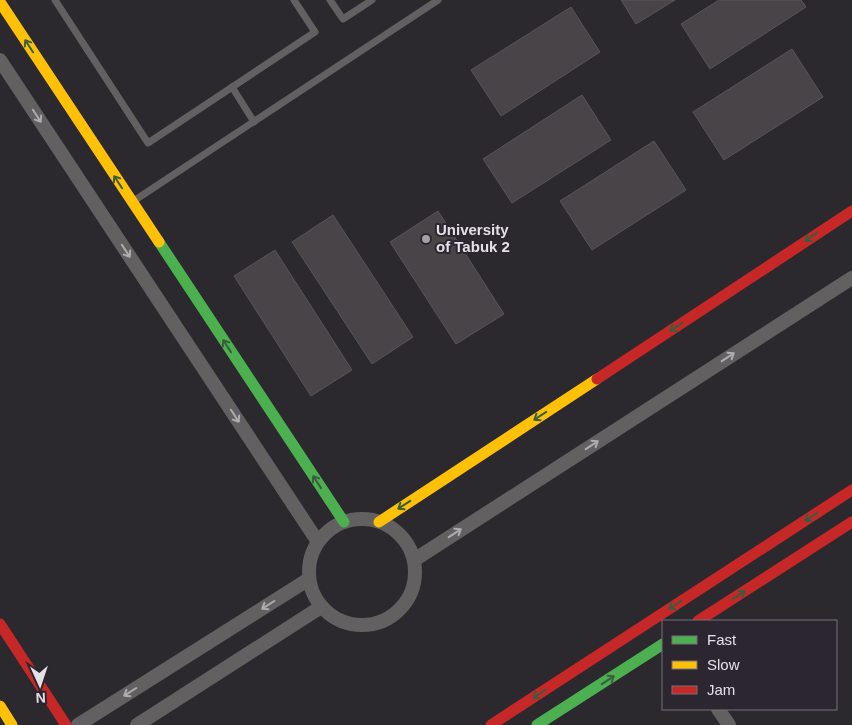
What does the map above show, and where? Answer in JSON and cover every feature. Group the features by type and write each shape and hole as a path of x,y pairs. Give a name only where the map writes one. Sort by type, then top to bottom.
{"street":[{"path":"0,2 344,522"},
{"path":"0,60 318,542"},
{"path":"379,522 852,211"},
{"path":"414,560 852,278"},
{"path":"491,725 852,490"},
{"path":"361,519 379,522 395,530 407,544 414,560 415,577 411,594 401,609 386,620 369,625 352,625 335,618 321,607 313,594 309,579 309,566 312,554 318,542 330,530 344,522 361,519"},
{"path":"700,620 852,522"},
{"path":"78,725 309,579"},
{"path":"137,725 321,607"},
{"path":"0,624 66,725"},
{"path":"538,725 662,645"},
{"path":"0,706 12,725"},
{"path":"719,710 729,725"}],"lane":[{"path":"55,0 148,143 315,32 294,0"},
{"path":"330,0 343,19 372,0"},
{"path":"132,202 438,0"},
{"path":"232,87 254,122"}],"building":[{"path":"621,0 675,0 636,24"},
{"path":"719,0 801,0 806,7 710,69 681,24"},
{"path":"571,7 600,52 501,116 471,70"},
{"path":"792,49 823,97 724,160 693,112"},
{"path":"582,95 611,140 512,203 483,159"},
{"path":"654,141 686,190 592,250 560,201"},
{"path":"438,211 504,314 456,344 390,242"},
{"path":"333,215 413,337 372,364 292,242"},
{"path":"275,250 352,370 311,396 234,276"}],"traffic: fast":[{"path":"159,242 344,522"},
{"path":"537,725 662,645"}],"traffic: slow":[{"path":"0,2 159,242"},
{"path":"379,522 597,379"},
{"path":"0,706 12,725"}],"traffic: jam":[{"path":"597,379 852,211"},
{"path":"491,725 852,490"},
{"path":"700,620 852,522"},
{"path":"0,624 66,725"}],"place":[{"name":"University of Tabuk 2","path":"426,239"}]}
